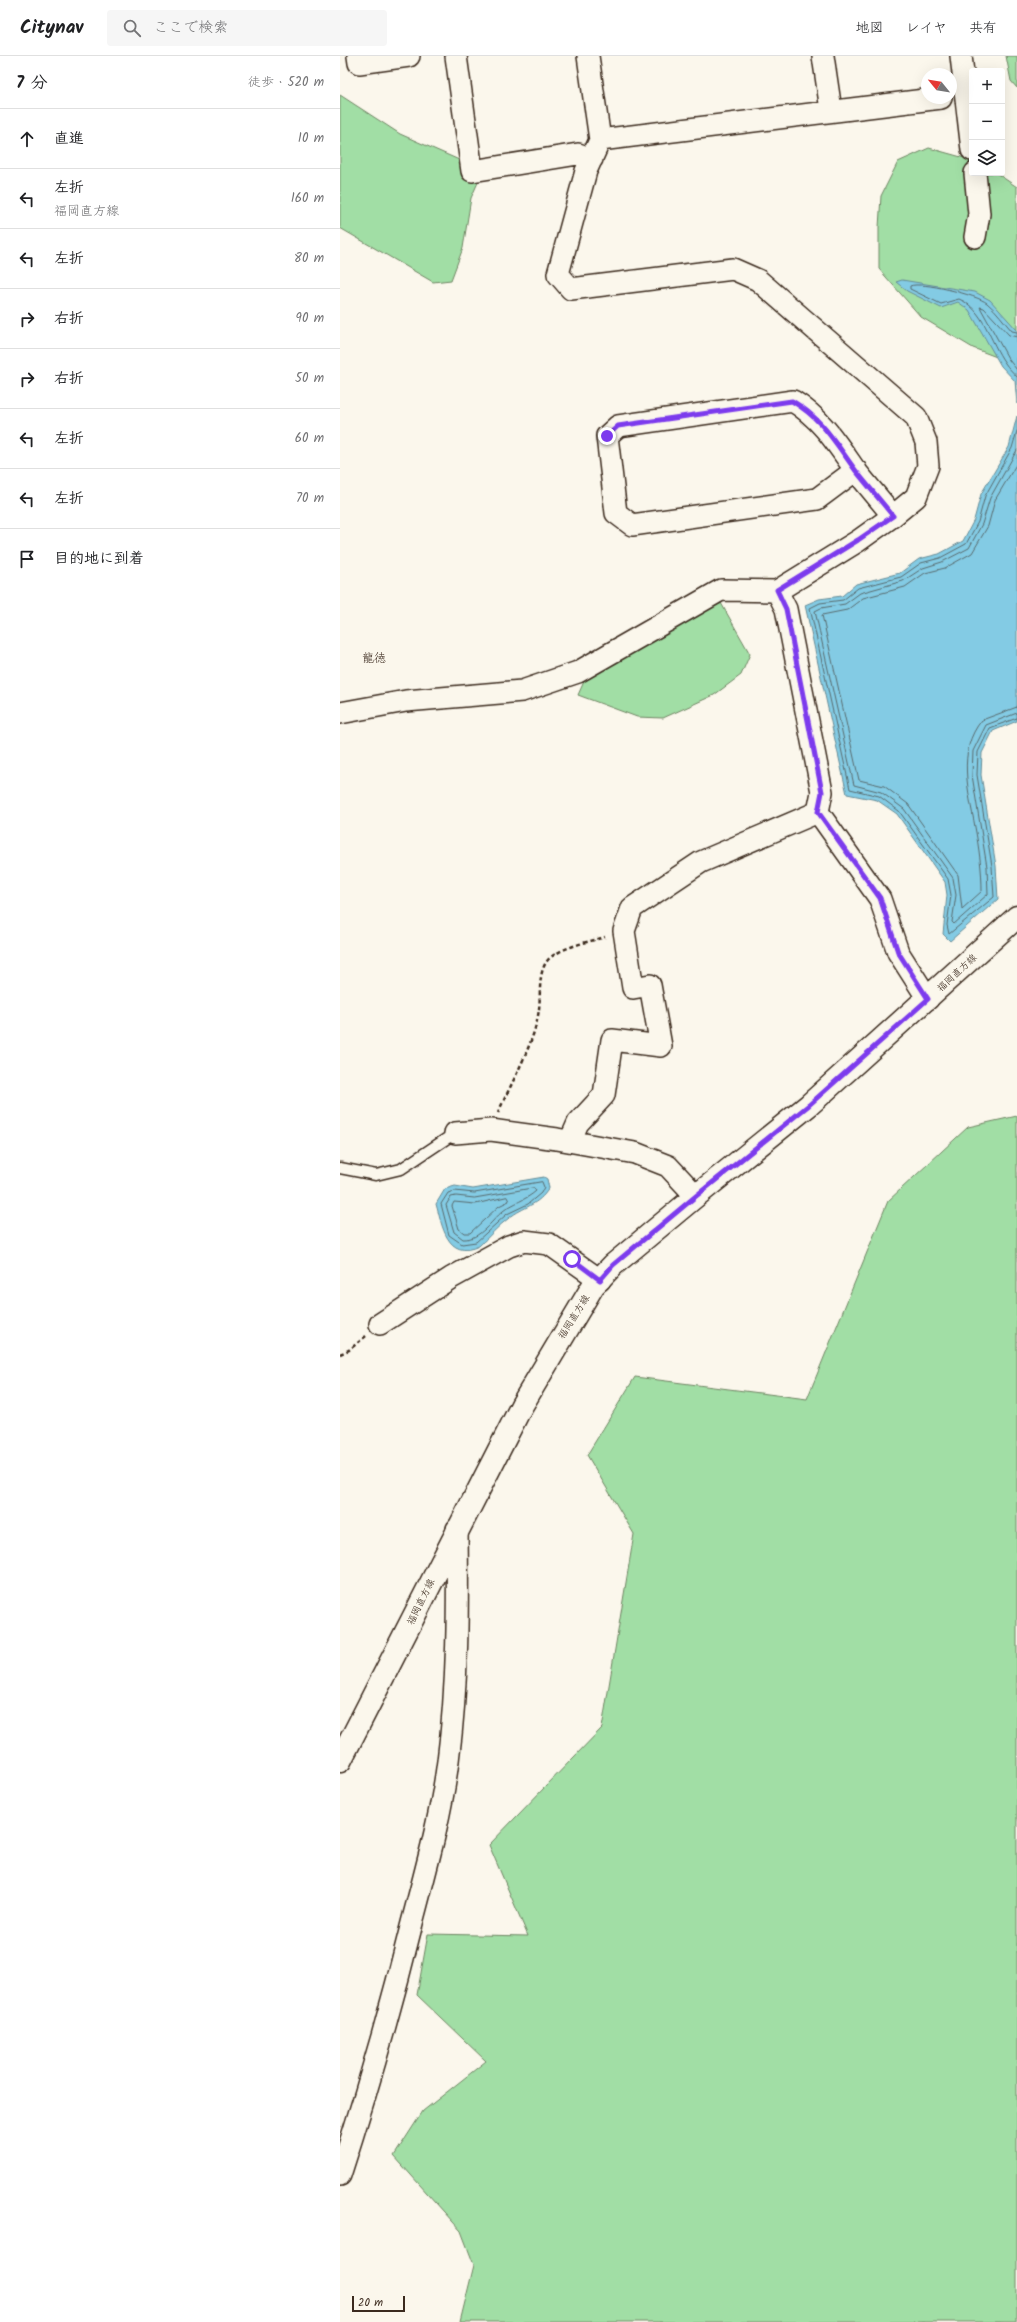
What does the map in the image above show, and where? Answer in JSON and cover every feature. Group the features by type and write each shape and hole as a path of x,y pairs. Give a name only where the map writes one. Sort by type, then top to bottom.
{"main road":[{"name":"福岡直方線","path":"340,1761 367,1711 457,1529 522,1406 593,1286 613,1265 809,1105 1017,917"}],"street":[{"path":"358,56 359,63 409,56"},
{"path":"456,56 472,170 578,154 592,159"},
{"path":"340,713 406,701 522,691 578,672 721,590 777,590 858,540 893,516 916,497 928,466 926,442 916,417 758,280 733,269 571,289 558,274 586,172 600,140 588,56"},
{"path":"823,56 831,110"},
{"path":"961,56 958,96 969,140"},
{"path":"600,140 831,110 921,100"},
{"path":"974,237 979,214 975,176"},
{"path":"856,470 817,499 632,525 616,512 607,436 618,426 792,401 803,408 836,439 856,470 893,516"},
{"path":"777,590 786,609 822,792 818,812 880,898 898,952 928,999"},
{"path":"570,1141 578,1123 604,1096 612,1040 661,1046 650,985 633,988 624,931 632,908 701,862 818,812"},
{"path":"455,1133 491,1130 570,1141 635,1154 668,1166 696,1196"},
{"path":"380,1324 451,1278 509,1246 524,1241 549,1244 600,1280"},
{"path":"340,2175 357,2123 402,1962 435,1833 448,1761 458,1634 457,1529"}],"lane":[{"path":"340,1168 376,1175 401,1169 455,1133"}],"path":[{"path":"491,1130 531,1037 539,1009 542,972 550,957 569,948 624,931"},
{"path":"340,1354 349,1350 380,1324"}],"green space":[{"path":"1006,56 1017,56 1017,88 1011,81"},
{"path":"340,95 400,134 466,163 480,178 471,198 463,248 451,280 433,282 340,228"},
{"path":"929,148 969,159 969,176 1000,176 1017,187 1017,357 1007,361 973,348 921,317 879,269 881,196 898,162"},
{"path":"721,603 750,654 741,675 714,695 663,718 637,717 578,695 586,677"},
{"path":"1017,1116 1017,2322 460,2322 474,2265 461,2231 394,2156 423,2111 486,2061 417,1995 428,1934 528,1936 489,1845 602,1728 634,1534 587,1455 635,1377 807,1399 888,1201 968,1127"}],"water":[{"path":"902,280 975,292 990,300 1017,330 1017,404 1015,381 1001,366 969,310 958,302 941,308 907,291 896,282"},
{"path":"1017,416 1017,721 993,731 982,753 981,775 996,866 998,899 950,941 943,934 947,895 945,882 897,814 877,800 847,794 805,605 819,599 842,596 856,584 900,573 919,559 939,554 963,541 974,520 981,494 1009,447"},
{"path":"544,1177 547,1179 549,1188 545,1194 540,1199 505,1221 479,1246 468,1249 460,1249 453,1245 448,1238 441,1222 436,1204 445,1189 455,1186 473,1189"}],"district":[{"name":"龍徳","path":"374,658"}],"route":[{"path":"572,1259 600,1280 613,1265 809,1105 928,999 898,952 880,898 818,812 822,792 786,609 777,590 858,540 893,516 856,470 836,439 803,408 792,401 618,426 607,436"}]}
